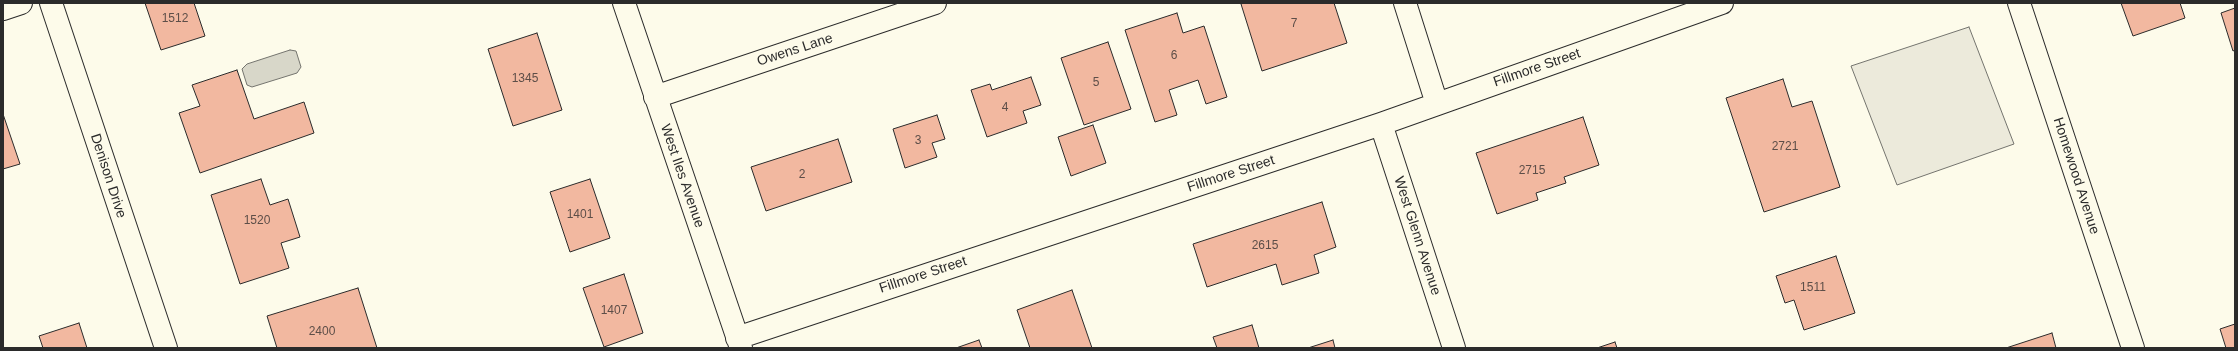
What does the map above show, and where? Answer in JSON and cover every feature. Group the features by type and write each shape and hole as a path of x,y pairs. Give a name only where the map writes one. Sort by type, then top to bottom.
{"street":[{"path":"3,9 21,3"},
{"name":"Denison Drive","path":"51,3 166,348"},
{"name":"West Iles Avenue","path":"624,3 739,343"},
{"name":"Owens Lane","path":"655,97 935,3"},
{"path":"1405,3 1437,104"},
{"name":"Fillmore Street","path":"739,343 1381,124 1722,3"},
{"name":"Homewood Avenue","path":"2019,3 2133,348"},
{"name":"West Glenn Avenue","path":"1381,124 1454,348"}],"shaded area":[{"path":"1969,27 2014,144 1897,185 1851,66"},
{"path":"290,50 296,51 301,67 297,73 252,87 247,85 242,69 247,64"}],"building":[{"path":"145,3 194,3 205,36 161,50"},
{"path":"1334,3 1347,43 1262,71 1241,4"},
{"path":"2121,3 2180,3 2185,18 2133,36"},
{"path":"2235,8 2235,50 2233,51 2221,13"},
{"path":"1177,13 1183,33 1204,26 1227,97 1206,104 1198,80 1169,90 1177,115 1155,122 1125,30"},
{"path":"537,33 562,110 513,126 488,49"},
{"path":"1108,42 1131,109 1084,125 1061,58"},
{"path":"237,70 254,119 304,102 314,133 200,173 179,113 200,106 192,85"},
{"path":"1031,77 1041,105 1023,111 1027,123 987,137 971,90 990,84 992,90"},
{"path":"1783,79 1792,107 1812,101 1840,187 1764,212 1726,98"},
{"path":"3,114 20,164 3,169"},
{"path":"937,115 945,139 932,143 937,157 905,168 893,129"},
{"path":"1583,117 1599,165 1564,177 1566,183 1536,193 1538,200 1497,214 1476,153"},
{"path":"1093,125 1106,163 1071,176 1058,137"},
{"path":"838,139 852,182 766,211 751,167"},
{"path":"261,179 270,205 288,199 300,237 281,243 289,268 240,284 211,195"},
{"path":"590,179 610,238 570,252 550,192"},
{"path":"1322,202 1336,247 1314,255 1319,273 1282,285 1276,264 1207,287 1193,244"},
{"path":"1836,256 1855,313 1804,330 1794,300 1785,303 1776,276"},
{"path":"624,274 643,333 604,347 583,288"},
{"path":"358,288 377,348 277,348 267,316"},
{"path":"1072,290 1092,348 1030,348 1017,310"},
{"path":"79,323 87,348 43,348 39,336"},
{"path":"2235,324 2235,348 2226,348 2220,329"},
{"path":"1252,325 1259,348 1217,348 1213,337"},
{"path":"2052,333 2056,348 2006,348"},
{"path":"979,340 982,348 956,348"},
{"path":"1333,340 1335,348 1308,348"},
{"path":"1615,342 1617,348 1597,348"}]}
